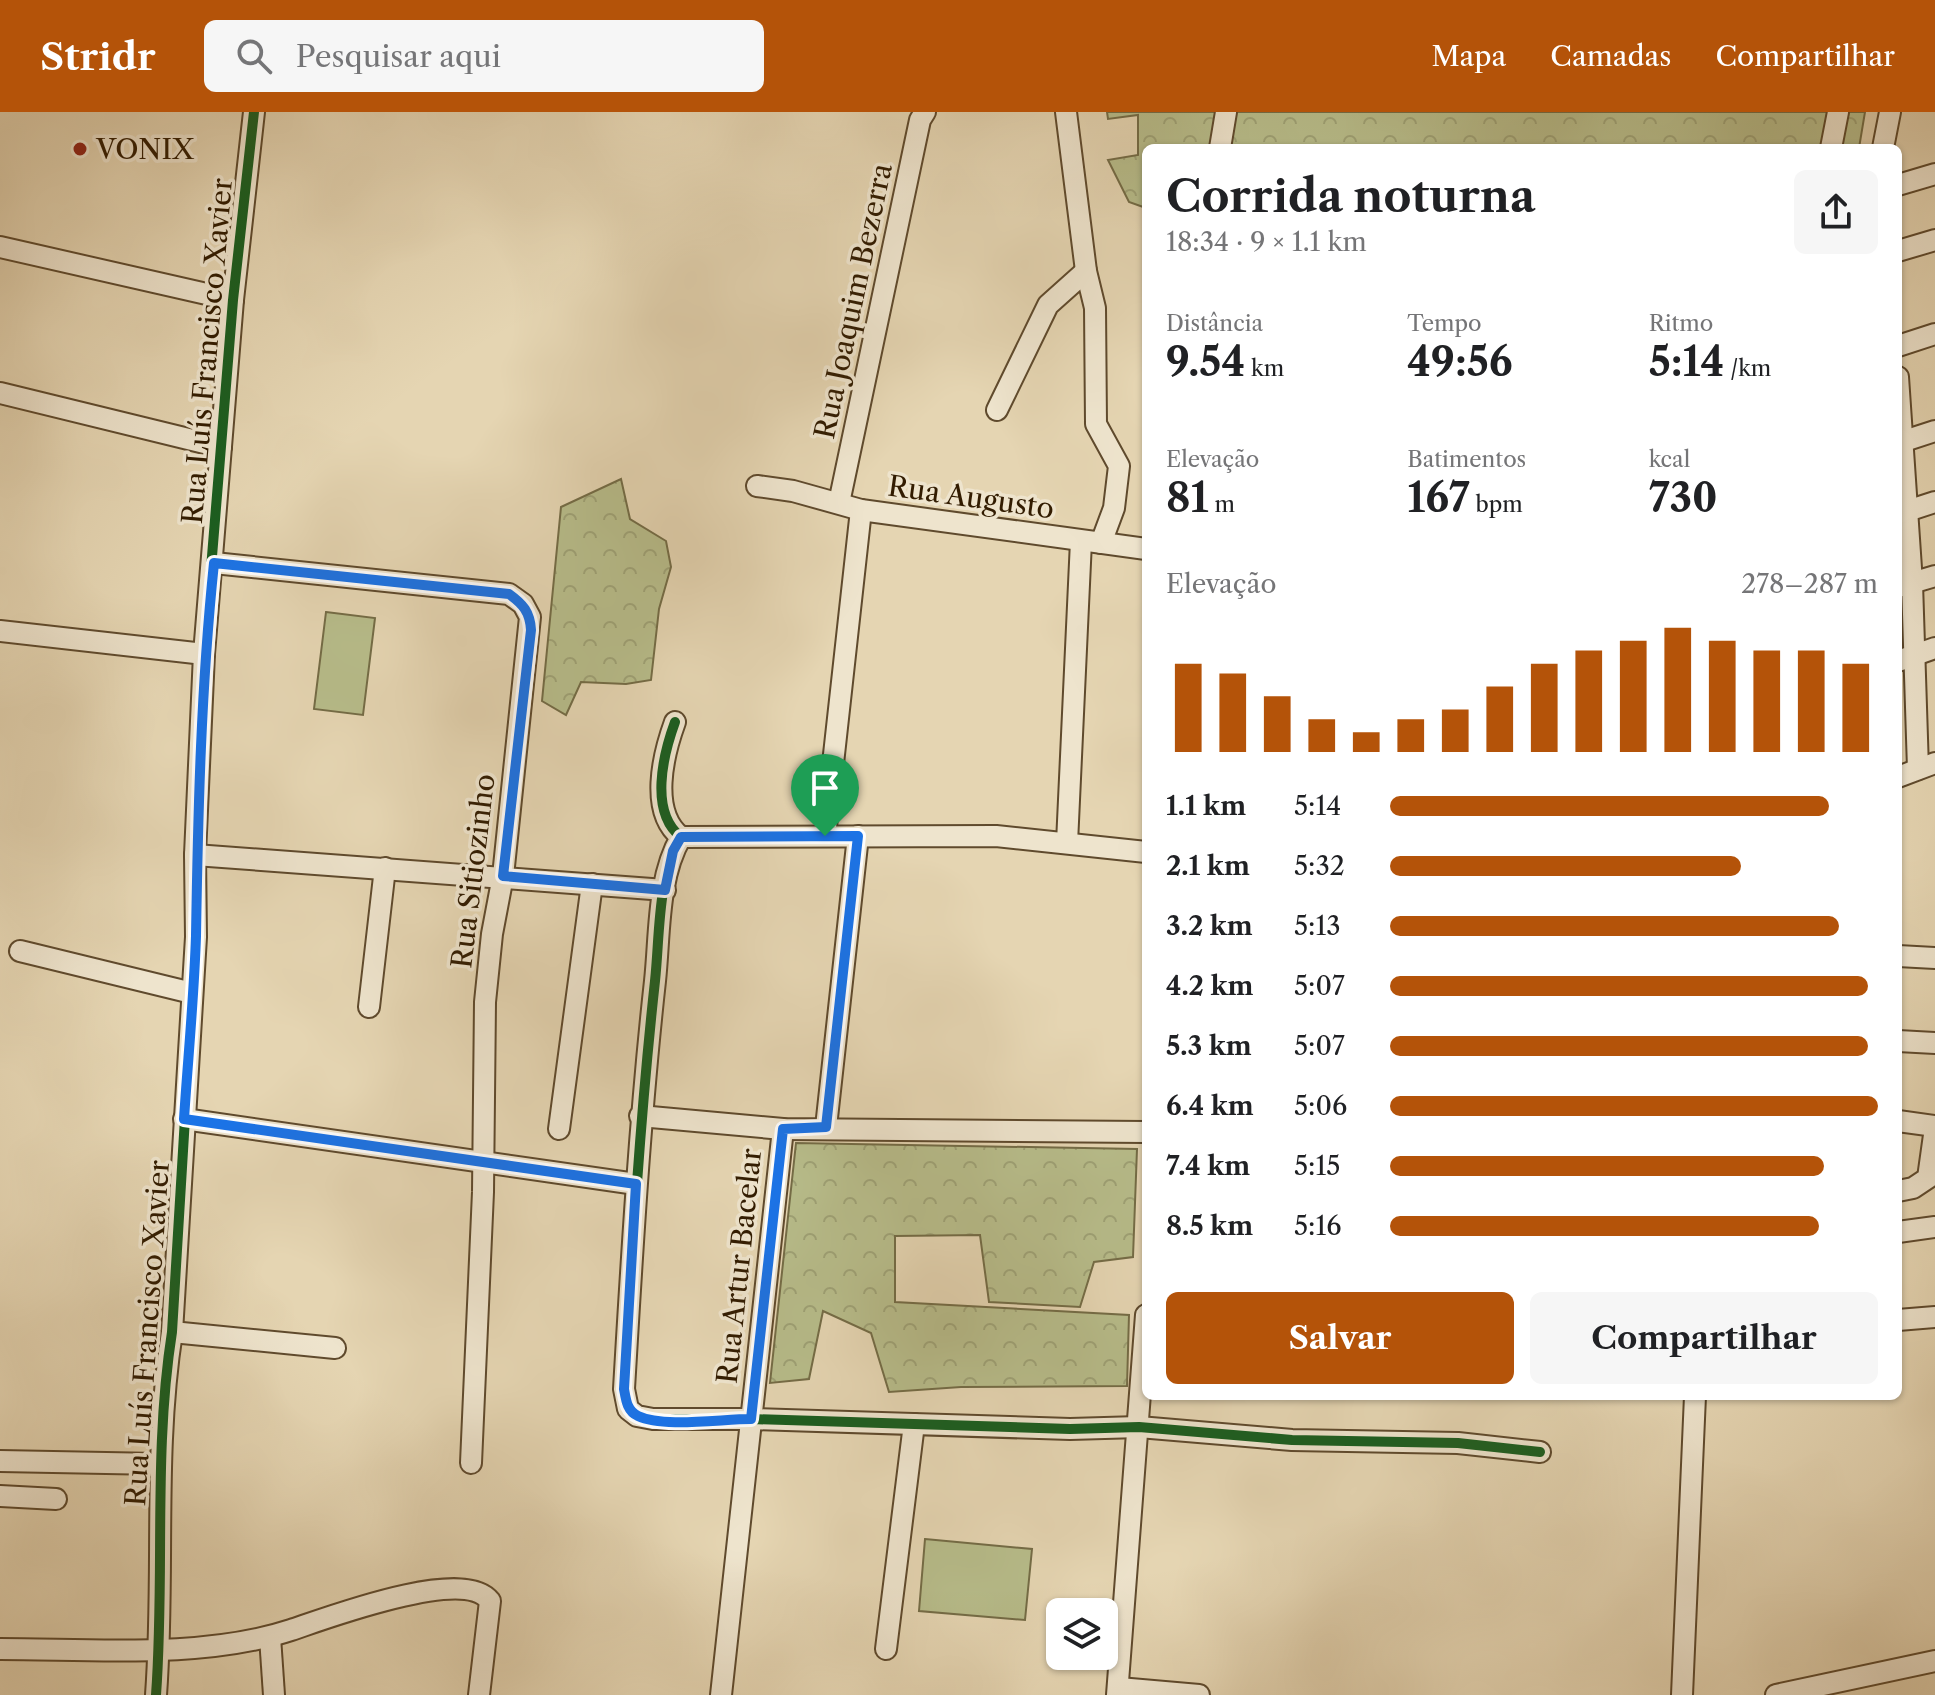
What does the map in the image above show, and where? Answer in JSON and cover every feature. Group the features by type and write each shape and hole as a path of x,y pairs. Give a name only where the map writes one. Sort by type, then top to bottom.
{"street":[{"name":"Rua Luís Francisco Xavier","path":"156,1695 160,1647 159,1464 164,1383 172,1332 192,993 204,654 214,563 233,300 254,112"},
{"name":"Rua Joaquim Bezerra","path":"839,503 920,120 925,112"},
{"path":"1066,112 1086,271 1095,308 1096,424 1119,466 1114,508 1091,542 1067,843"},
{"path":"1221,144 1226,112"},
{"path":"1832,144 1838,112"},
{"path":"1884,144 1893,113"},
{"path":"1902,184 1935,174"},
{"path":"1902,250 1935,240"},
{"path":"0,247 233,300"},
{"path":"997,410 1048,305 1086,271"},
{"path":"1902,345 1935,334"},
{"path":"0,393 221,447"},
{"path":"1902,442 1935,431"},
{"path":"1902,477 1906,658 1927,766 1902,775"},
{"name":"Rua Augusto","path":"757,486 793,491 861,510 1142,549"},
{"path":"1903,512 1935,502"},
{"path":"825,836 861,510"},
{"name":"Rua Sitiozinho","path":"214,563 509,594 523,604 530,617 503,876 492,934 485,1002 483,1162 471,1463"},
{"path":"1905,585 1935,576"},
{"path":"0,631 204,654"},
{"path":"1906,658 1935,648"},
{"path":"675,722 664,765 663,795 665,819 681,837 996,836 1142,852"},
{"path":"826,1127 858,836"},
{"path":"681,837 673,851 665,890 640,1116 624,1389 628,1409 637,1416 653,1419 1070,1429 1139,1427 1292,1440 1458,1443 1540,1452"},
{"path":"195,855 665,890"},
{"path":"369,1007 385,868"},
{"path":"559,1129 592,884"},
{"path":"20,951 192,993"},
{"path":"1902,956 1935,958"},
{"path":"1902,1041 1935,1043"},
{"path":"640,1116 783,1129 1142,1132"},
{"path":"184,1119 636,1184"},
{"path":"1902,1122 1935,1127 1928,1178 1913,1188 1902,1190"},
{"name":"Rua Artur Bacelar","path":"721,1695 783,1129"},
{"path":"1902,1231 1935,1227"},
{"path":"1902,1320 1935,1317"},
{"path":"172,1332 335,1348"},
{"path":"1142,1379 1118,1692 1199,1695"},
{"path":"1682,1695 1695,1400"},
{"path":"886,1649 914,1424"},
{"path":"0,1461 159,1464"},
{"path":"0,1496 56,1499"},
{"path":"0,1649 160,1647 270,1637 402,1596 440,1590 480,1593 490,1601 479,1695"},
{"path":"270,1637 274,1695"},
{"path":"1776,1695 1935,1661"}],"green space":[{"path":"1107,112 1865,112 1860,144 1142,144 1142,207 1129,202 1108,160 1138,155 1138,115 1108,119"},
{"path":"621,479 630,519 666,541 671,567 659,609 651,680 626,684 581,682 566,715 542,701 561,507"},
{"path":"326,612 375,618 363,715 314,709"},
{"path":"796,1143 1137,1149 1133,1257 1094,1262 1080,1307 989,1302 980,1235 895,1236 895,1302 1129,1315 1127,1386 961,1387 889,1392 871,1333 823,1311 809,1379 770,1383"},
{"path":"925,1539 1032,1549 1025,1620 919,1611"}],"cycle path":[{"path":"156,1695 163,1423 172,1332 196,937 195,855 204,654 233,300 254,112"},
{"path":"675,722 663,766 662,798 671,826 681,837 668,870 659,926 633,1236 624,1389 628,1409 637,1416 653,1419 1070,1429 1139,1427 1292,1440 1458,1443 1540,1452"}],"place":[{"name":"VONIX","path":"80,149"}],"route":[{"path":"214,563 375,583 509,594 523,604 530,617 531,630 503,876 665,890 673,851 681,837 825,836 858,836 826,1127 783,1129 751,1419 653,1419 637,1416 628,1409 624,1389 636,1184 184,1119 196,937 195,855 204,654 214,563"}]}
